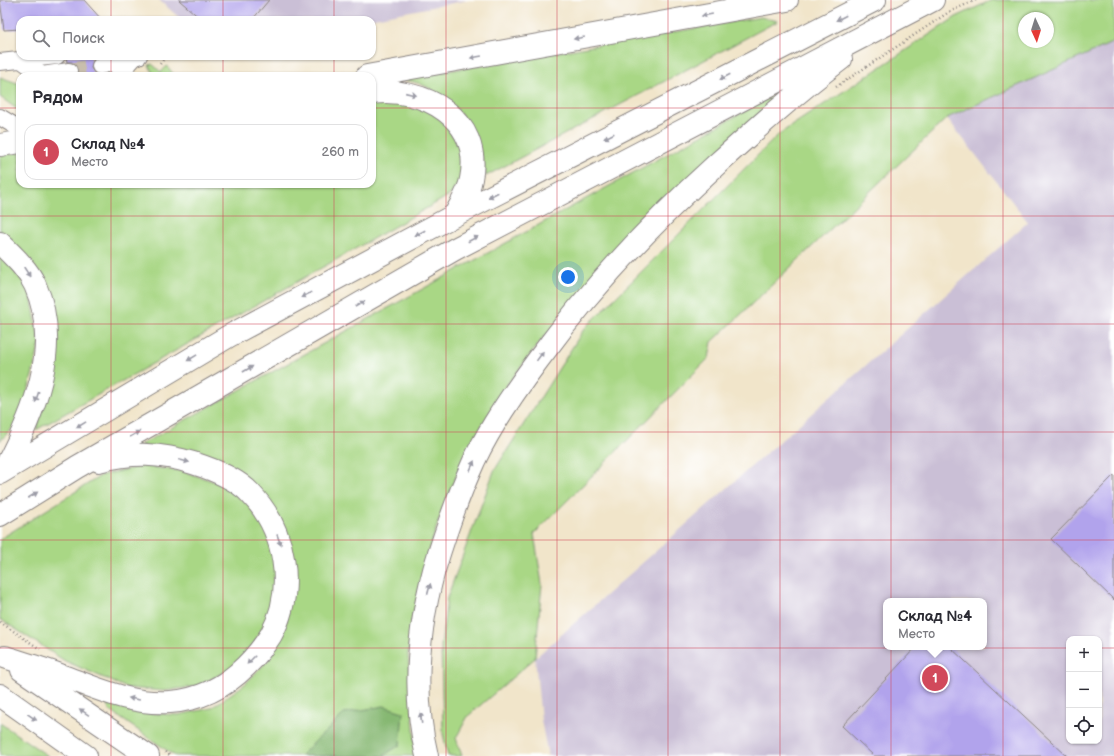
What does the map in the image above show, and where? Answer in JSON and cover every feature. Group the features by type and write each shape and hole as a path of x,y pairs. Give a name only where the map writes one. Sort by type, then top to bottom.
{"highway":[{"path":"376,74 787,0"},
{"path":"2,472 229,336 455,215 875,0"},
{"path":"0,515 77,468 455,249 933,0"},
{"path":"427,756 420,712 419,688 419,659 425,605 440,551 462,490 474,461 509,400 559,330 620,259 678,199 801,89 914,9"},
{"path":"376,94 403,92 422,97 445,109 457,121 465,135 471,151 472,164 471,178 466,195 455,215"},
{"path":"0,145 16,143"},
{"path":"0,243 22,265 35,284 43,308 47,328 46,349 39,394 21,438 2,472"},
{"path":"2,656 132,699 170,702 186,700 204,695 226,683 242,670 255,656 270,635 280,612 284,590 285,568 282,548 274,526 263,508 249,492 231,479 208,468 161,456 137,454 112,458 77,468"},
{"path":"2,656 148,756"},
{"path":"0,695 86,756"}],"street":[{"path":"0,62 21,60 39,72"},
{"path":"100,66 122,60"},
{"path":"122,72 133,60"},
{"path":"62,72 69,71"},
{"path":"0,117 16,127"}],"path":[{"path":"832,90 949,12 976,0"},
{"path":"160,64 163,60"}],"shaded area":[{"path":"159,0 468,0 376,18 376,16 177,16"},
{"path":"1114,42 1114,756 548,756 541,720 535,658 1028,222 947,118"}],"green space":[{"path":"992,0 1114,0 1114,42 947,118 712,342 709,358 534,534 542,584 535,658 468,716 456,738 462,756 448,756 443,734 441,646 447,598 494,471 584,329 779,134 956,17"},
{"path":"761,17 778,21 486,176 474,135 459,112 438,93 425,86 401,79"},
{"path":"152,64 161,72 152,72 149,65"},
{"path":"167,66 172,72 161,72"},
{"path":"0,77 16,83 16,108 0,97"},
{"path":"789,92 544,337 503,390 468,449 443,507 425,563 412,619 408,654 416,756 175,756 109,710 106,702 147,713 178,715 211,708 245,684 270,658 287,620 266,499 140,445 774,95"},
{"path":"395,100 428,110 441,120 457,141 464,157 460,184 450,195 36,430 47,395 56,336 0,233 0,156 16,153 16,188 376,188 376,102"},
{"path":"0,254 30,290 40,344 25,403 15,425 0,441"},
{"path":"143,466 182,471 222,484 251,507 270,532 278,569 271,611 254,644 230,669 198,686 164,691 127,688 65,661 0,619 0,539 102,475"},
{"path":"384,706 403,712 400,745 383,756 300,756 345,713"},
{"path":"0,723 48,756 0,756"}],"building":[{"path":"0,0 84,0 98,16 16,16 16,29 4,30"},
{"path":"179,0 269,0 255,16 197,16"},
{"path":"67,60 93,60 91,68 93,72 78,72 77,65 72,62 67,62"},
{"path":"1114,475 1114,600 1051,539"},
{"path":"913,650 953,650 1067,756 874,756 842,726"}],"tunnel":[{"path":"69,71 100,66"}],"place":[{"name":"Склад №4","path":"935,678"}]}
